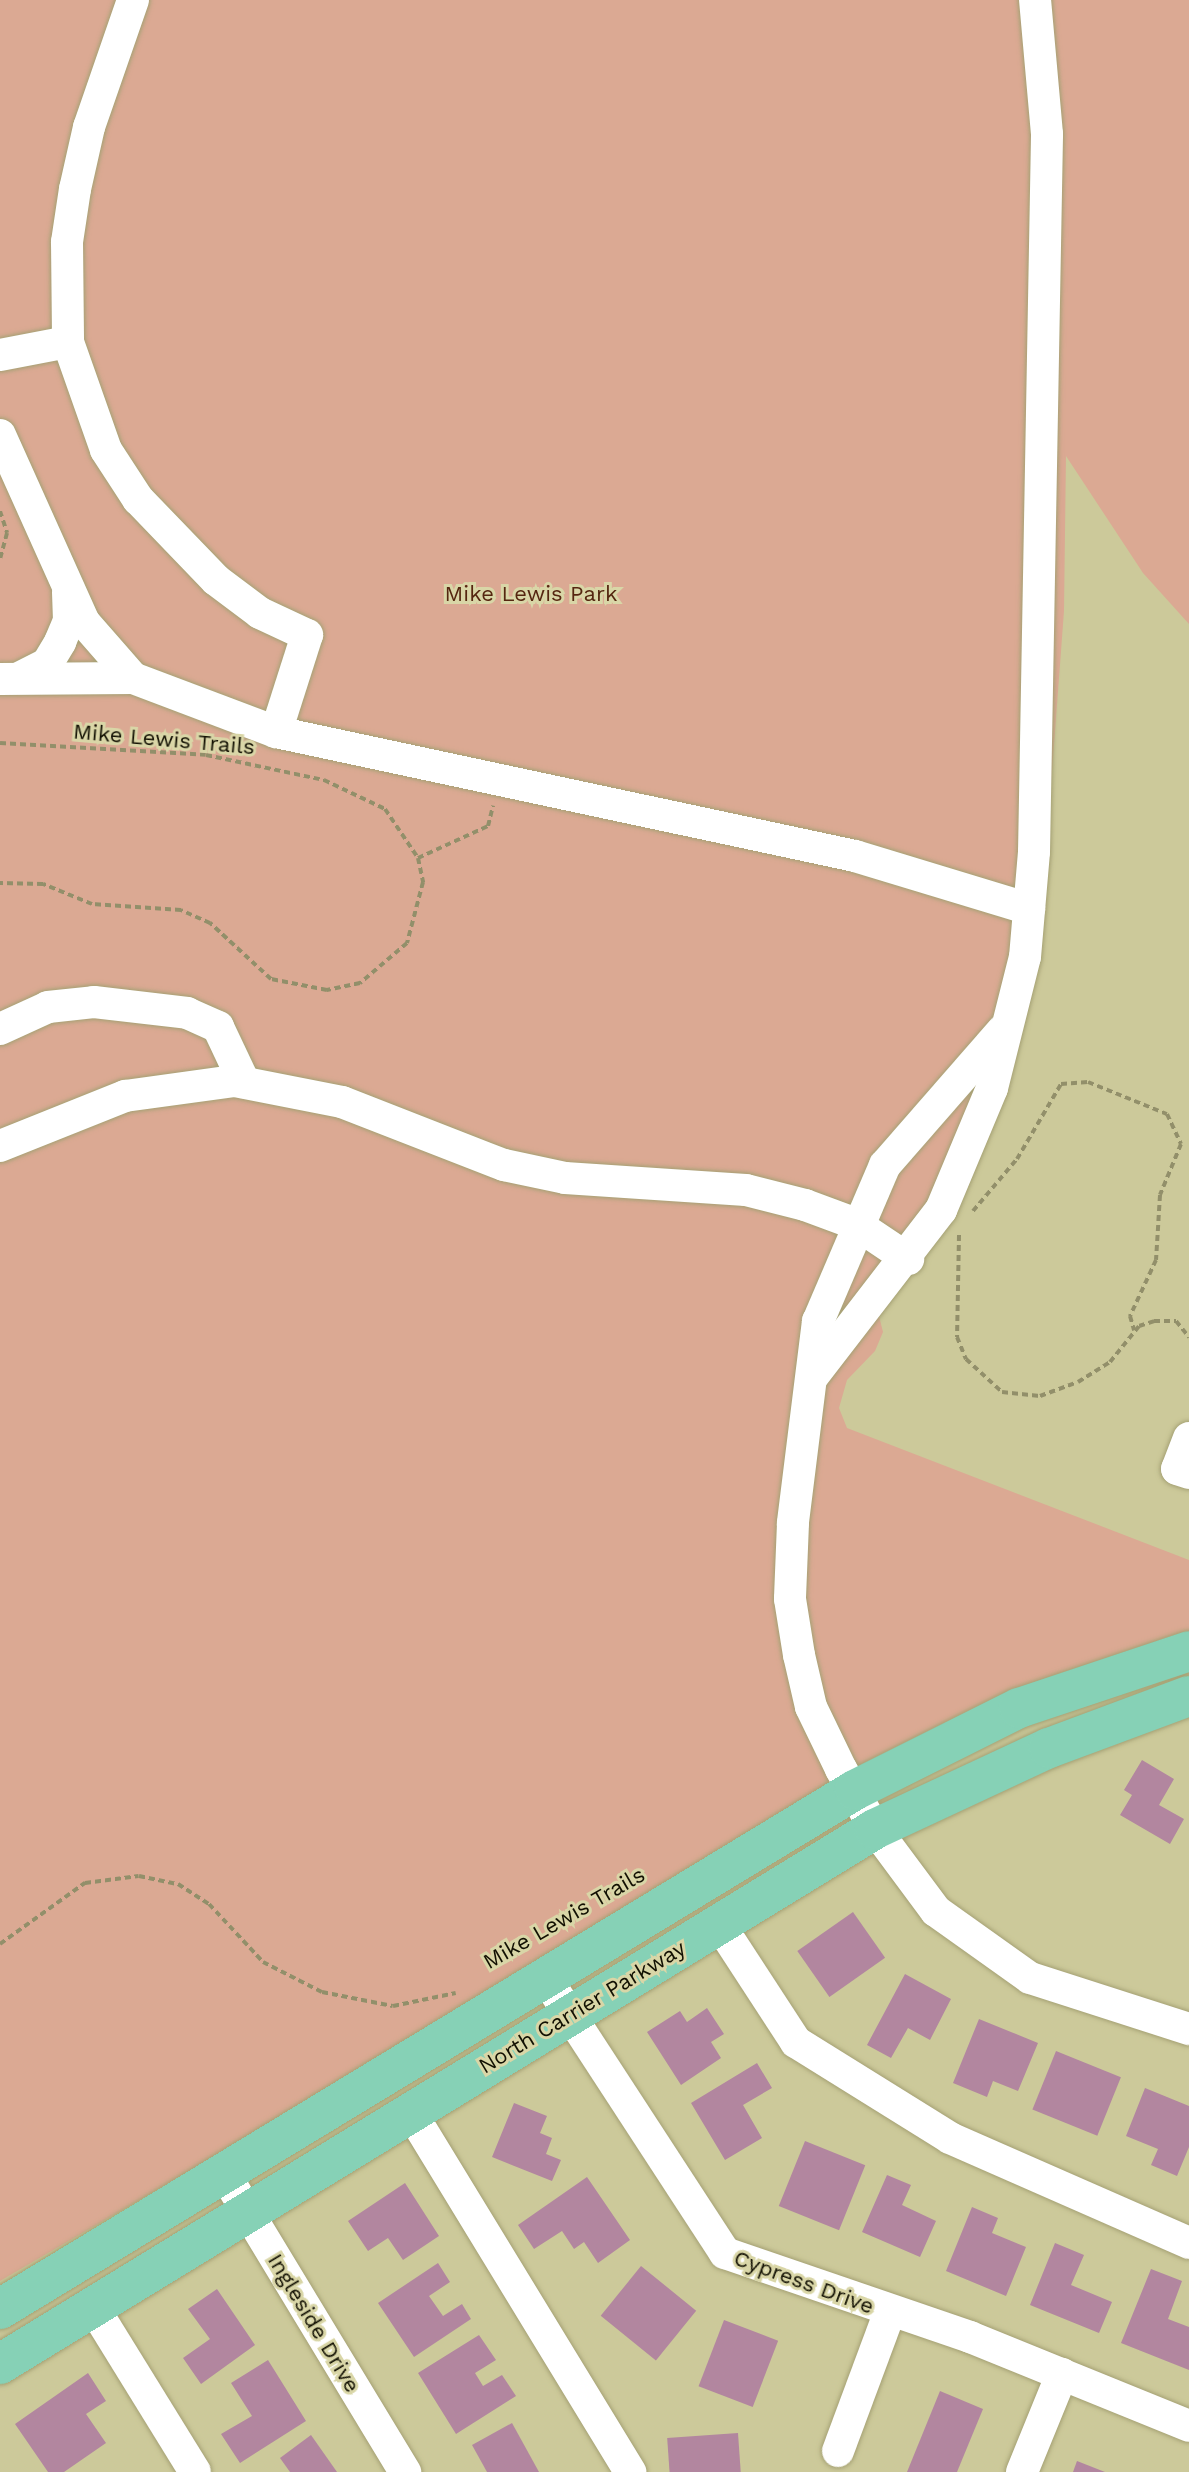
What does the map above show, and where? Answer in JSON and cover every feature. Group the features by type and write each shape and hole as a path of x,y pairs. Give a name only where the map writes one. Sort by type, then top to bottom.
{"main road":[{"name":"North Carrier Parkway","path":"0,2309 547,1980 855,1790 1019,1708 1189,1651"},
{"name":"North Carrier Parkway","path":"0,2364 249,2216 410,2111 875,1829 1049,1748 1189,1696"}],"street":[{"path":"133,0 89,127 75,189 67,242 68,342 106,450 146,509 216,580 260,613 307,635 276,732"},
{"path":"813,1376 908,1259 941,1210 969,1151 1025,957 1029,909 1047,134 1035,0"},
{"path":"0,355 68,342"},
{"path":"0,435 84,622 133,678"},
{"path":"9,678 47,664 69,621 68,592"},
{"path":"9,678 133,678 276,732 855,856 1029,909"},
{"path":"0,1029 48,1007 94,1002 187,1013 218,1027 244,1082"},
{"path":"1005,1028 885,1165 856,1224 818,1321 813,1376 799,1445 790,1599 811,1707 875,1829 936,1911 1030,1978 1189,2029"},
{"path":"0,1146 125,1096 244,1082 342,1102 504,1165 565,1178 746,1190 856,1224 908,1259"},
{"path":"1189,1438 1177,1469 1189,1473"},
{"path":"719,1924 796,2042 950,2138 1189,2243"},
{"name":"Cypress Drive","path":"547,1980 691,2209 725,2253 1062,2374 1189,2426"},
{"path":"410,2111 630,2472"},
{"name":"Ingleside Drive","path":"224,2173 405,2472"},
{"path":"95,2310 195,2472"},
{"path":"838,2451 889,2314"},
{"path":"1022,2472 1062,2374"}],"path":[{"path":"0,511 7,533 0,559"},
{"name":"Mike Lewis Trails","path":"0,743 191,753 294,771 359,793 385,809 418,858"},
{"path":"0,883 43,884 92,904 181,910 210,923 271,979 327,990 360,983 407,943 420,912 418,858 488,826 499,780"},
{"path":"968,1219 1017,1159 1061,1084 1100,1085 1167,1114 1181,1144 1160,1195 1156,1260 1130,1316 1134,1330"},
{"path":"961,1229 953,1263 957,1337 966,1359 1002,1392 1040,1396 1078,1382 1110,1362 1134,1330 1176,1321 1189,1337"},
{"name":"Mike Lewis Trails","path":"0,1944 85,1883 139,1876 178,1884 209,1904 263,1962 322,1992 393,2006 466,1990"}],"green space":[{"name":"Mike Lewis Park","path":"0,0 1189,0 1189,624 1143,573 1066,456 1064,611 1038,959 879,1316 883,1332 875,1351 847,1380 839,1408 847,1428 1189,1560 1189,1639 536,1969 0,2281"}],"building":[{"path":"1142,1760 1174,1779 1159,1805 1184,1819 1170,1844 1120,1815 1132,1795 1124,1790"},
{"path":"853,1912 885,1958 829,1997 797,1951"},
{"path":"905,1974 951,1999 930,2040 908,2028 891,2058 867,2045"},
{"path":"707,2008 724,2034 711,2042 721,2058 681,2085 647,2032 680,2011 687,2022"},
{"path":"979,2019 1038,2043 1018,2091 993,2081 987,2097 953,2083"},
{"path":"1056,2051 1121,2077 1097,2136 1032,2109"},
{"path":"757,2063 772,2088 743,2105 762,2138 725,2160 691,2103"},
{"path":"1145,2088 1189,2106 1189,2147 1177,2176 1151,2165 1158,2149 1126,2136"},
{"path":"514,2103 547,2116 540,2133 552,2138 546,2154 561,2160 552,2181 492,2157"},
{"path":"805,2141 865,2165 839,2230 779,2206"},
{"path":"887,2175 911,2185 902,2205 936,2221 920,2257 862,2232"},
{"path":"587,2177 630,2240 598,2263 584,2242 574,2249 562,2231 534,2249 518,2225"},
{"path":"405,2183 439,2236 403,2260 388,2238 368,2251 348,2221"},
{"path":"972,2207 998,2218 992,2233 1026,2247 1006,2296 946,2271"},
{"path":"1055,2243 1084,2255 1071,2285 1112,2302 1099,2333 1030,2305"},
{"path":"438,2263 450,2282 429,2296 443,2316 462,2304 471,2319 414,2357 378,2303"},
{"path":"641,2266 696,2311 656,2360 601,2316"},
{"path":"1151,2269 1182,2281 1168,2319 1189,2327 1189,2370 1121,2343"},
{"path":"217,2289 255,2345 201,2384 183,2358 210,2339 188,2309"},
{"path":"724,2320 778,2341 753,2407 699,2386"},
{"path":"479,2335 496,2360 475,2373 483,2386 502,2375 516,2396 456,2434 418,2373"},
{"path":"268,2360 306,2421 240,2463 221,2434 252,2416 231,2383"},
{"path":"88,2373 106,2401 86,2414 106,2443 64,2472 48,2472 15,2424"},
{"path":"940,2391 983,2409 957,2472 907,2472"},
{"path":"512,2423 539,2472 487,2472 472,2445"},
{"path":"738,2433 741,2472 670,2472 667,2438"},
{"path":"311,2435 337,2472 290,2472 280,2458"},
{"path":"1077,2461 1105,2472 1073,2472"}]}
